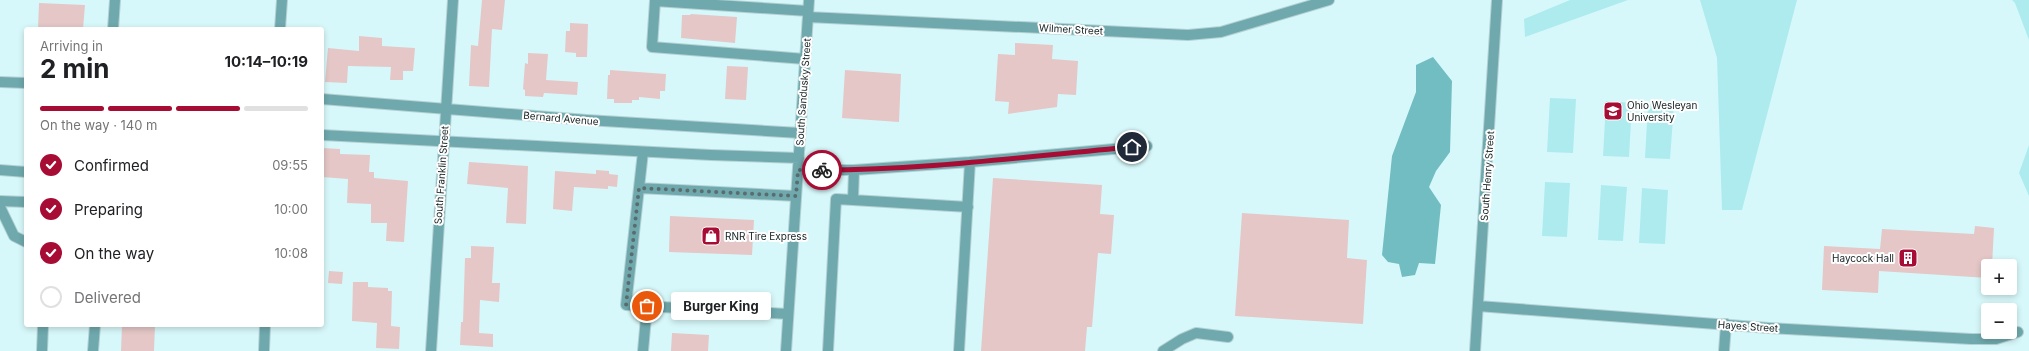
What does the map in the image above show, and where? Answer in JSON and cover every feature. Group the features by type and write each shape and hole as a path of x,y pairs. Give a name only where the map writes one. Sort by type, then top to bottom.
{"street":[{"path":"113,27 115,0"},
{"path":"280,27 282,0"},
{"name":"South Franklin Street","path":"431,351 453,0"},
{"name":"South Sandusky Street","path":"786,351 809,0"},
{"name":"Wilmer Street","path":"805,59 652,47 655,1 762,8 808,14 1188,35 1221,32 1329,0"},
{"name":"South Henry Street","path":"1475,351 1498,0"},
{"path":"0,82 24,83"},
{"name":"Bernard Avenue","path":"324,99 587,120 800,133"},
{"path":"324,135 643,152 799,158"},
{"path":"798,170 854,170 970,162 1147,146"},
{"path":"643,152 626,305 788,314"},
{"path":"959,351 970,162"},
{"path":"0,170 24,172"},
{"path":"853,200 854,170"},
{"path":"639,188 796,196"},
{"path":"828,351 836,199 968,207"},
{"path":"0,201 24,202"},
{"path":"0,207 14,236 24,241"},
{"path":"643,351 647,306"},
{"name":"Hayes Street","path":"1478,306 1726,324 1972,339 1996,339 2018,332"},
{"path":"1724,351 1726,324"},
{"path":"42,351 43,327"},
{"path":"93,351 95,327"},
{"path":"264,351 265,327"},
{"path":"1163,351 1182,339 1196,333 1228,337"}],"shaded area":[{"path":"1570,0 1628,0 1525,37 1524,19"},
{"path":"1700,0 1797,0 1742,210 1722,210 1717,58"},
{"path":"2012,0 2029,0 2029,40 2015,3"},
{"path":"1433,57 1452,81 1450,152 1436,171 1429,187 1441,205 1435,264 1419,263 1415,275 1402,277 1399,264 1388,262 1382,255 1392,156 1416,92 1416,65"},
{"path":"1550,98 1576,99 1573,153 1547,152"},
{"path":"1606,101 1632,103 1629,157 1603,156"},
{"path":"1648,104 1674,105 1670,159 1645,158"},
{"path":"2029,145 2029,196 2019,173"},
{"path":"1545,182 1570,183 1567,237 1542,236"},
{"path":"1601,185 1627,187 1623,241 1598,240"},
{"path":"1642,188 1668,190 1665,244 1639,243"}],"building":[{"path":"482,0 505,0 502,30 492,29 489,87 469,86 471,45 478,46"},
{"path":"39,3 85,5 83,27 38,27"},
{"path":"691,14 737,17 735,43 681,38 682,15"},
{"path":"570,23 588,24 587,57 576,57 576,53 565,52 566,31 570,31"},
{"path":"359,36 382,38 382,46 415,48 413,71 403,71 403,80 390,80 391,67 348,66 347,83 325,82 328,48 359,51"},
{"path":"1015,43 1053,45 1052,59 1078,61 1076,95 1058,94 1057,107 1008,114 1009,102 995,101 998,54 1015,55"},
{"path":"528,53 548,54 546,80 578,82 577,95 544,93 543,97 525,96 525,90 523,89 525,63 528,64"},
{"path":"727,66 748,67 746,100 725,99"},
{"path":"610,70 666,74 665,91 660,91 660,99 639,97 639,100 632,100 632,103 614,103 614,99 607,99 608,75 610,75"},
{"path":"845,70 901,74 899,122 842,118"},
{"path":"324,148 340,149 340,154 370,155 369,172 374,172 374,178 408,181 404,242 386,241 387,223 371,223 371,204 347,203 348,179 324,177"},
{"path":"469,162 528,166 526,224 506,223 508,188 467,184"},
{"path":"596,170 609,171 609,174 618,175 617,187 608,186 608,189 574,187 572,211 553,209 555,171 596,174"},
{"path":"993,178 1102,185 1100,214 1114,215 1111,254 1098,253 1092,327 1087,327 1085,351 981,351"},
{"path":"1242,213 1349,220 1347,258 1367,260 1363,324 1235,316"},
{"name":"RNR Tire Express","path":"670,216 754,220 752,255 669,252"},
{"name":"Haycock Hall","path":"1975,226 1994,228 1992,259 1981,259 1981,278 1879,271 1878,293 1822,290 1824,246 1880,249 1882,229 1974,234"},
{"path":"471,246 494,247 492,283 500,283 499,302 480,300 479,333 493,334 493,347 460,345 461,322 463,322 465,258 471,258"},
{"path":"329,271 343,272 342,284 328,283"},
{"path":"353,282 368,282 368,287 388,288 388,291 392,291 391,326 400,327 399,349 376,348 377,323 352,321"},
{"path":"122,327 155,327 154,351 121,351"},
{"path":"672,333 709,335 708,351 671,351"}],"way so far":[{"path":"647,306 626,305 639,188 796,196 798,170 822,170"}],"place":[{"name":"Ohio Wesleyan University","path":"1613,111"},
{"name":"RNR Tire Express","path":"711,236"},
{"name":"Haycock Hall","path":"1908,258"},
{"name":"Burger King","path":"647,306"}],"route":[{"path":"822,170 854,170 970,162 1132,147"}]}
